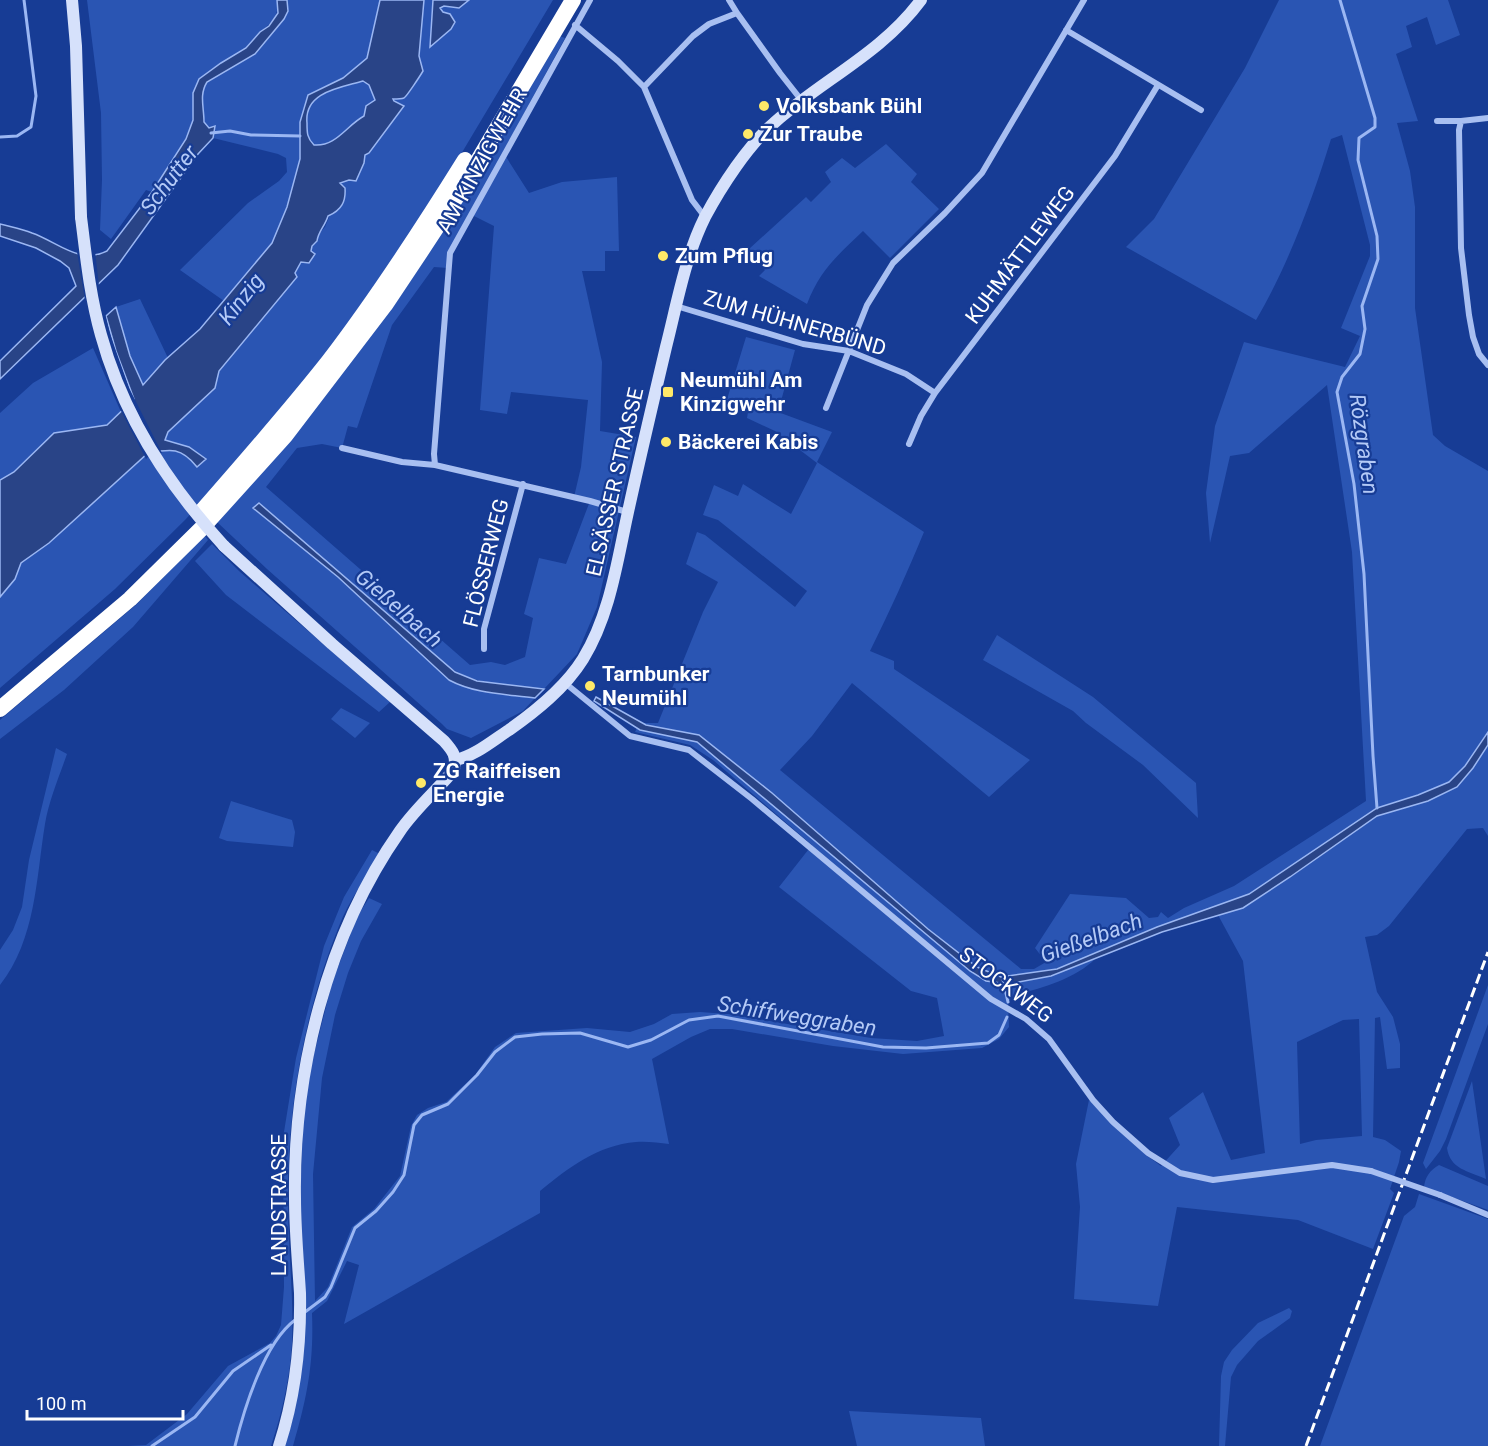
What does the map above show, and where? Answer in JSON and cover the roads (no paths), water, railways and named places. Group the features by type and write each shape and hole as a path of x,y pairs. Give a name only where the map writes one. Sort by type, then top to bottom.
{"highway":[{"path":"0,697 120,594 191,523 274,430 348,334 410,246 561,0"},
{"path":"0,709 130,599 201,529 285,436 372,323 421,251 457,196 573,0"}],"street":[{"path":"72,0 76,46 81,217 94,308 116,382 139,429 178,493 224,546 444,741 453,751 456,760"},
{"name":"AM KINZIGWEHR","path":"435,465 450,253 590,0"},
{"path":"729,0 802,101"},
{"name":"ELSÄSSER STRASSE","path":"456,760 479,750 525,719 565,683 583,659 606,606 616,572 676,306 691,254 705,218 735,168 773,123 883,42 908,18 921,0"},
{"path":"826,408 867,305 893,263 945,213 982,173 1084,0"},
{"path":"644,87 693,36 709,24 737,13"},
{"path":"575,25 618,61 644,87 692,200 705,218"},
{"path":"1066,30 1201,110"},
{"name":"KUHMÄTTLEWEG","path":"909,444 921,416 935,393 1115,156 1158,85"},
{"path":"1437,121 1488,118"},
{"path":"1461,121 1459,130 1461,248 1473,337 1479,354 1488,365"},
{"name":"ZUM HÜHNERBÜND","path":"676,306 803,344 849,351 906,374 935,393"},
{"path":"342,448 402,462 435,465 523,484 628,512"},
{"name":"FLÖSSERWEG","path":"484,649 484,629 523,484"},
{"name":"STOCKWEG","path":"565,683 630,735 688,750 752,799 991,999 1026,1019 1049,1039 1093,1100 1113,1122 1148,1153 1180,1173 1213,1180 1332,1165 1371,1171 1440,1195 1488,1215"},
{"name":"LANDSTRASSE","path":"279,1446 291,1402 299,1336 300,1294 295,1197 296,1145 306,1065 331,966 362,892 401,830 454,770 456,760"}],"water":[{"name":"Schutter","path":"277,0 287,0 288,11 255,54 207,82 203,96 204,122 209,128 215,126 213,138 198,154 118,265 0,379 0,361 76,286 69,268 36,248 0,236 0,224 32,233 78,254 97,255 107,251 152,192 186,139 193,120 193,93 199,79 246,48 260,32 269,26 278,13"},
{"name":"Kinzig","path":"380,0 424,0 419,56 423,71 404,98 393,99 404,106 369,153 365,155 356,181 349,180 340,183 345,188 344,201 337,211 328,216 317,241 312,246 311,251 315,254 309,263 301,262 295,273 297,277 219,371 215,388 168,432 165,440 189,447 206,459 197,467 186,456 175,451 148,453 49,543 21,563 15,579 0,597 0,480 14,472 54,433 107,425 134,399 106,316 116,307 130,356 143,385 165,360 200,329 272,243 287,207 300,159 300,122 308,95 343,78 367,58","holes":["363,81 369,85 375,100 366,106 364,116 329,143 314,145 307,130 311,104 334,89"]},
{"path":"433,0 469,0 459,8 444,6 440,8 443,12 450,14 455,22 451,29 430,47"},
{"path":"259,503 455,672 477,681 544,689 535,698 480,691 449,680 338,577 253,508"},
{"path":"596,697 646,725 699,735 772,793 928,929 977,967 1001,977 1057,969 1157,927 1249,894 1377,808 1449,782 1465,766 1488,732 1488,745 1457,787 1428,801 1377,816 1243,908 1162,932 1051,976 1008,984 986,981 970,971 697,742 640,730 594,701"}],"waterway":[{"path":"0,137 17,136 31,127 36,96 24,0"},
{"name":"Rözgraben","path":"1340,0 1375,118 1375,127 1359,138 1358,160 1377,236 1378,259 1362,306 1365,329 1360,354 1342,377 1337,392 1354,484 1364,574 1377,808"},
{"path":"211,133 230,131 251,135 300,136"},
{"path":"1003,980 1008,1002"},
{"name":"Schiffweggraben","path":"305,1312 325,1297 331,1287 355,1228 376,1211 404,1175 414,1125 422,1115 448,1104 477,1075 495,1052 515,1037 580,1033 628,1047 651,1040 689,1020 718,1016 883,1047 926,1048 988,1043 999,1035 1007,1017"},
{"name":"Schiffweggraben","path":"235,1446 250,1396 265,1360 284,1330 295,1320"},
{"path":"152,1446 195,1417 233,1371 271,1345"}],"railway":[{"path":"1306,1446 1488,952"}],"place":[{"name":"Volksbank Bühl","path":"764,106"},
{"name":"Zur Traube","path":"748,134"},
{"name":"Zum Pflug","path":"663,256"},
{"name":"Neumühl Am Kinzigwehr","path":"668,392"},
{"name":"Bäckerei Kabis","path":"666,442"},
{"name":"Tarnbunker Neumühl","path":"590,686"},
{"name":"ZG Raiffeisen Energie","path":"421,783"}],"water label":[{"name":"Gießelbach","path":"399,608"},
{"name":"Gießelbach","path":"1091,938"}]}
